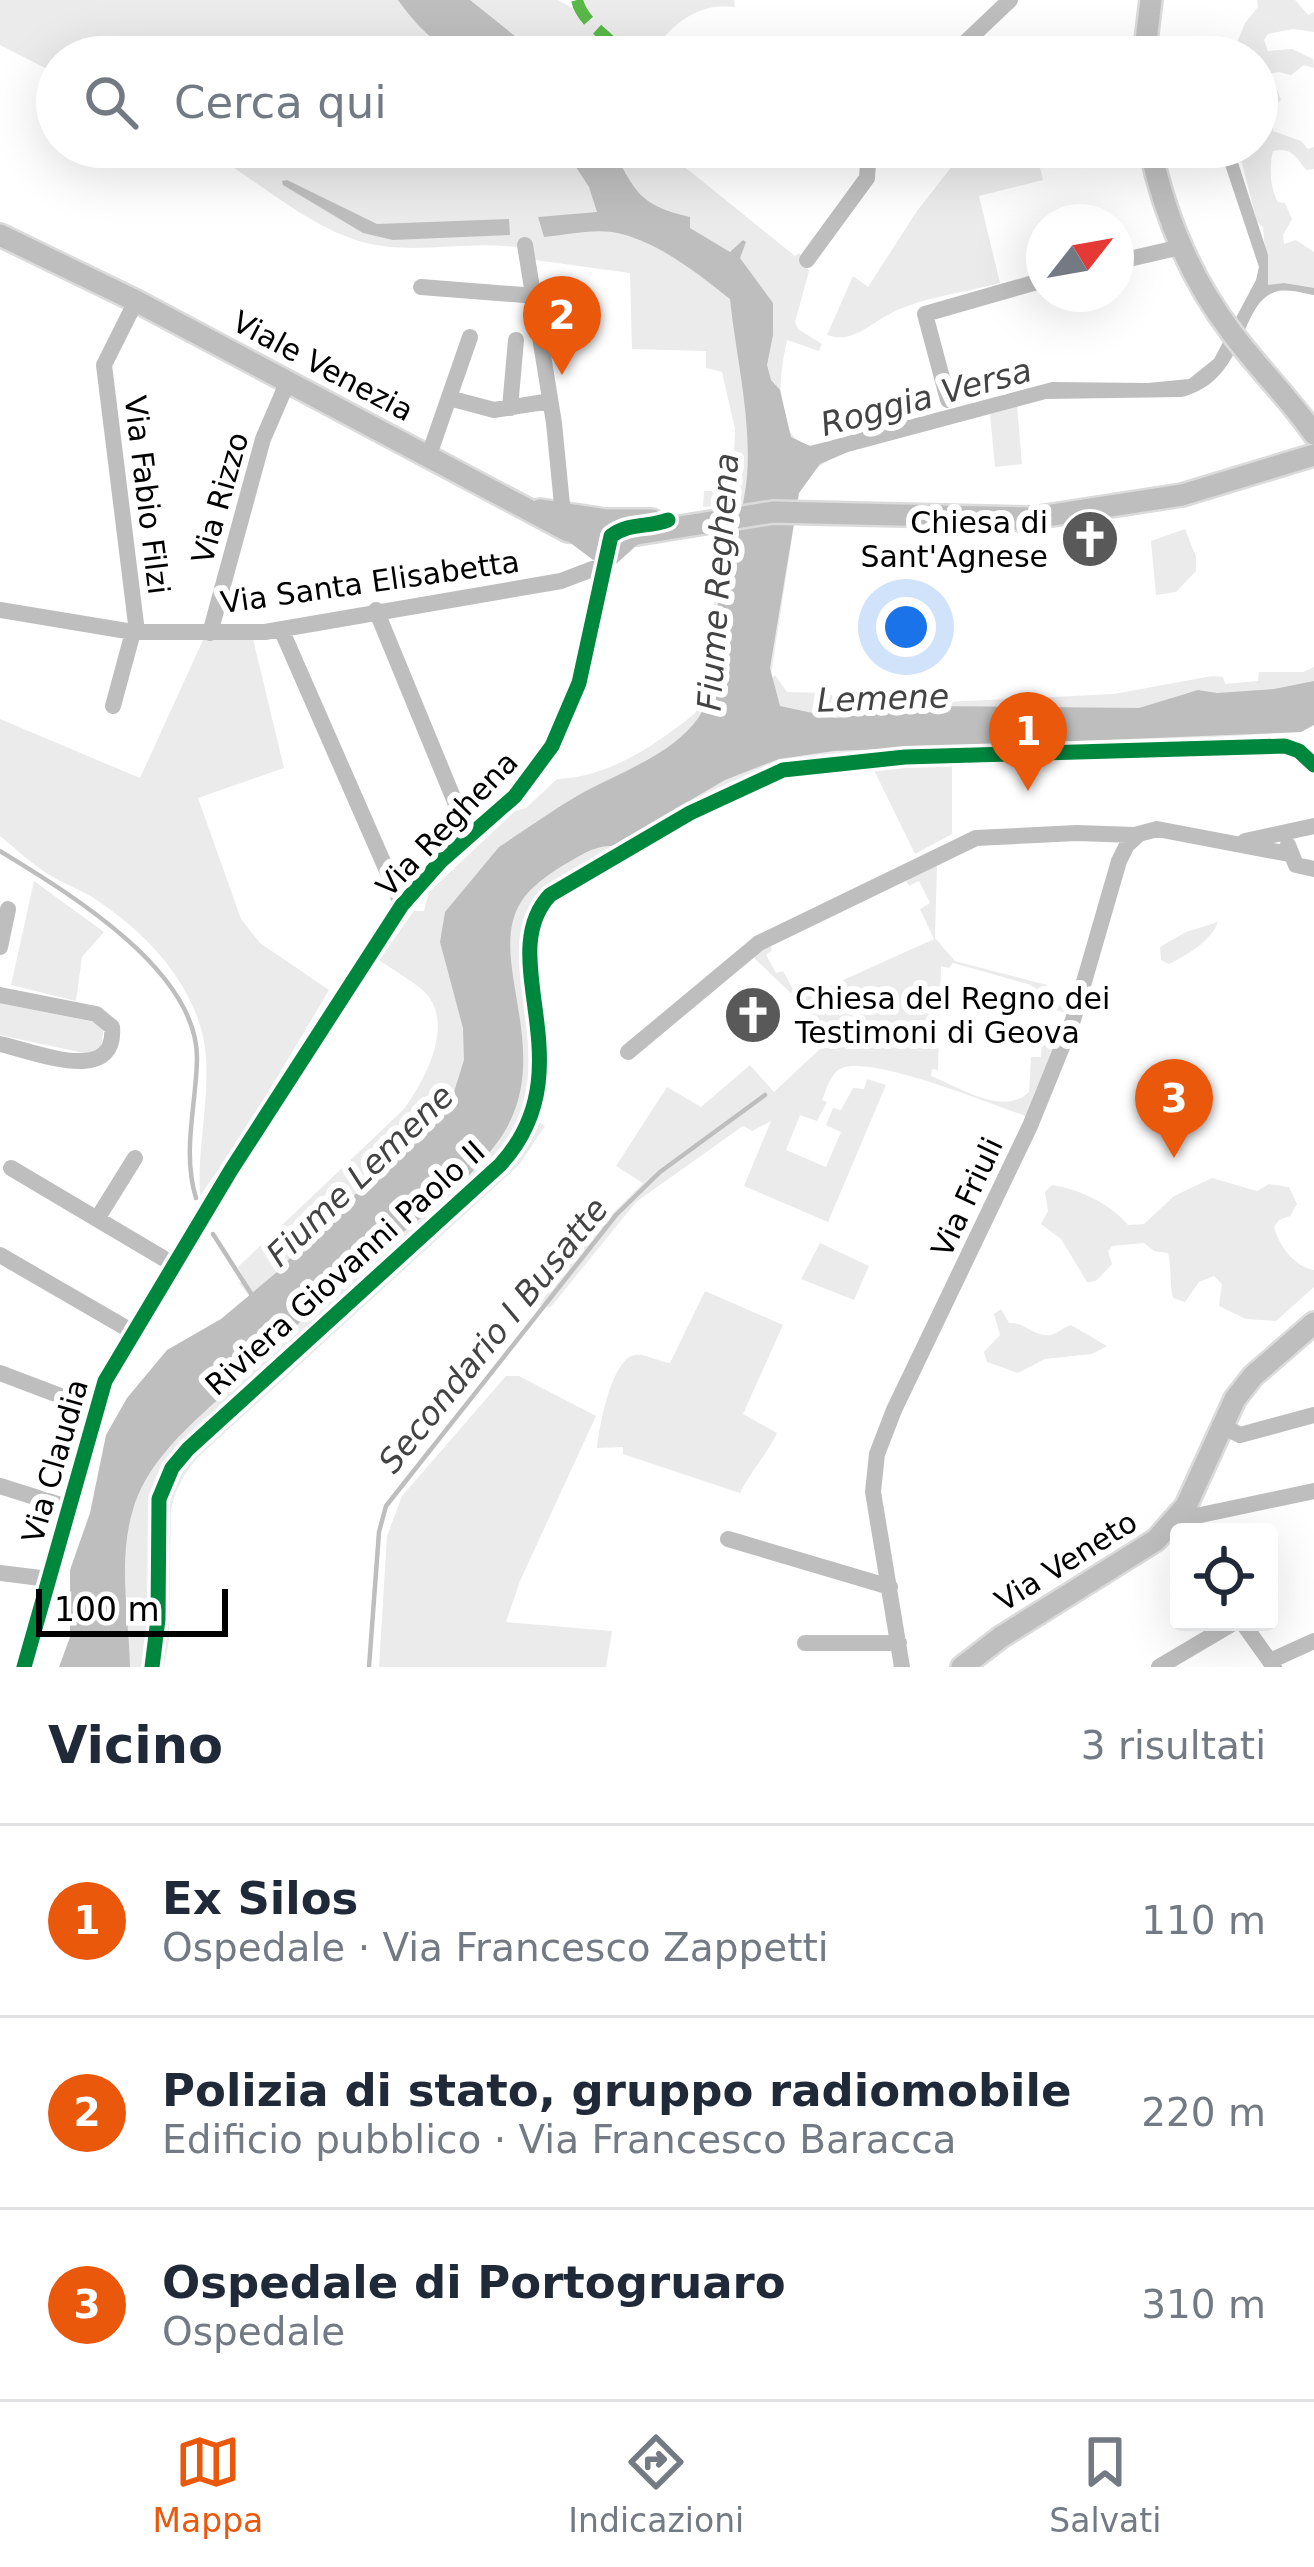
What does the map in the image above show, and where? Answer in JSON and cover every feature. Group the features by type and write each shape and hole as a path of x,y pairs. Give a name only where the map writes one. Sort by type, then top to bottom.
{"main road":[{"path":"1147,36 1151,0"},
{"path":"1155,168 1181,247 1229,330 1314,434"},
{"name":"Viale Venezia","path":"0,224 81,272 525,506 571,521 732,517"},
{"name":"Viale Venezia","path":"0,236 81,272"},
{"path":"1271,380 1314,413"},
{"path":"815,516 878,527 968,526 1085,512 1182,495 1314,455"},
{"path":"1085,512 1172,510 1314,470"},
{"path":"732,517 1030,518"},
{"name":"Viale Venezia","path":"571,521 609,553 637,535 732,517"},
{"name":"Via Veneto","path":"1182,1523 1220,1425 1253,1376 1314,1323"},
{"name":"Via Veneto","path":"962,1667 1001,1637 1170,1533"}],"street":[{"path":"972,36 1010,0"},
{"path":"807,260 867,178 868,168"},
{"path":"525,244 571,521"},
{"path":"1134,258 1181,247"},
{"path":"949,400 925,314 1026,285"},
{"path":"421,286 537,296"},
{"name":"Via Fabio Filzi","path":"135,632 104,365 136,301"},
{"path":"429,455 470,337"},
{"path":"510,408 516,340"},
{"name":"Via Rizzo","path":"210,633 263,439 288,380"},
{"path":"449,398 494,410 550,400"},
{"path":"878,527 895,520 931,522 954,515"},
{"name":"Viale Venezia","path":"609,553 627,526 668,520"},
{"name":"Via Santa Elisabetta","path":"0,610 135,632 281,629 561,581 609,553"},
{"name":"Via Reghena","path":"201,1219 402,905 420,882 535,774 560,731 579,683 609,553"},
{"path":"376,610 470,836"},
{"path":"281,629 402,905"},
{"path":"113,706 135,632"},
{"path":"1239,843 1307,824"},
{"path":"1307,824 1290,838 1289,854 1297,865 1314,869"},
{"path":"628,1052 759,943 965,843 987,837 1139,834 1157,829 1289,854"},
{"name":"Via Friuli","path":"902,1667 874,1511 880,1444 1030,1126 1073,1021 1119,861 1139,834"},
{"path":"0,947 8,909"},
{"path":"0,994 96,1014 112,1028 113,1043 109,1052 88,1063 0,1045"},
{"path":"97,1219 135,1158"},
{"path":"11,1168 173,1264"},
{"name":"Via Claudia","path":"24,1667 105,1381 201,1219"},
{"path":"0,1255 133,1332"},
{"path":"0,1373 95,1409"},
{"path":"1220,1425 1240,1435 1314,1415"},
{"path":"0,1486 70,1508"},
{"path":"1192,1523 1314,1490"},
{"path":"728,1539 890,1587"},
{"path":"0,1573 50,1579"},
{"path":"1159,1667 1223,1631"},
{"path":"1246,1631 1272,1664 1314,1641"},
{"path":"805,1643 899,1643"}],"shaded area":[{"path":"0,0 558,0 583,14 579,0 734,0 735,7 708,8 665,36 36,36 36,63 0,45"},
{"path":"398,0 470,0 515,36 430,36"},
{"path":"1257,0 1295,0 1308,15 1314,12 1314,32 1293,29 1240,36 1258,7"},
{"path":"1292,49 1313,59 1314,68 1304,65 1291,75 1279,72 1278,50"},
{"path":"1278,133 1301,141 1308,149 1314,147 1314,169 1306,170 1293,154 1279,150"},
{"path":"234,168 686,168 795,256 799,253 809,271 795,322 822,344 819,351 787,340 781,382 786,424 803,446 828,443 832,458 811,472 799,493 770,681 775,675 787,692 826,693 840,699 843,707 1114,694 1212,676 1223,677 1225,684 1258,681 1259,672 1303,672 1314,667 1314,724 1301,732 1216,737 1216,747 932,753 811,761 780,768 688,810 550,892 537,907 526,944 538,1054 527,1118 534,1121 545,1069 542,1016 550,1053 539,1122 545,1126 519,1165 188,1470 171,1510 169,1640 164,1667 79,1667 87,1541 257,1306 239,1283 244,1279 238,1267 404,1109 429,1065 438,1031 431,1000 379,960 414,911 424,911 429,892 515,811 526,808 557,779 594,773 630,758 699,708 705,643 731,526 732,504 703,507 704,491 733,490 735,429 722,372 706,368 706,351 632,349 630,273 535,260 531,250 510,247 383,246 340,234"},
{"path":"577,168 623,168 649,201 690,217 690,228 730,252 746,242 740,258 773,303 767,365 771,380 780,390 791,437 810,446 1052,382 1189,379 1214,359 1256,280 1259,267 1226,168 1240,168 1268,255 1268,285 1314,288 1314,295 1280,291 1263,299 1219,375 1182,397 1046,399 848,452 820,464 799,493 770,668 780,706 836,718 926,706 1139,708 1198,690 1274,689 1314,681 1314,725 1301,732 834,751 779,759 725,780 612,846 586,852 545,877 521,902 512,925 510,952 523,1075 516,1108 499,1140 453,1190 330,1295 170,1447 138,1495 128,1532 130,1667 59,1667 70,1637 70,1570 90,1513 106,1435 127,1398 167,1350 221,1319 277,1272 332,1213 392,1165 442,1113 454,1092 464,1060 463,1028 440,942 445,912 499,847 577,796 674,743 703,709 713,626 747,469 746,421 730,299 675,258 628,236 595,231 544,237 538,217 597,212"},
{"path":"951,168 1040,168 1043,180 979,196 1000,283 914,304 852,335 827,335 853,276 868,287"},
{"path":"1243,168 1271,168 1275,196 1285,203 1292,219 1283,235 1284,244 1296,240 1314,252 1314,289 1284,283 1268,286 1263,227 1257,222"},
{"path":"287,180 377,224 509,219 510,235 393,240 363,233 283,185"},
{"path":"1017,406 1022,464 995,467 990,414"},
{"path":"1185,529 1196,571 1176,592 1156,595 1151,541"},
{"path":"253,639 284,768 198,798 241,919 260,943 329,990 250,1123 200,1196 206,1058 194,1009 168,965 132,927 92,897 44,872 0,836 0,719 140,778 203,640"},
{"path":"952,759 952,834 915,854 870,762"},
{"path":"937,864 935,938 955,961 1047,985 1044,1004 1074,1007 1069,1013 1039,1007 1031,985 953,963 949,968 941,966 938,1070 932,1069 931,1076 981,1098 1019,1099 1029,1092 1031,1057 1041,1057 1042,1035 1032,1033 1033,1027 1044,1023 1063,1034 1026,1116 905,1075 858,1066 842,1068 829,1082 822,1100 827,1102 817,1121 800,1115 786,1150 826,1167 841,1132 826,1125 833,1108 841,1110 853,1088 864,1089 867,1079 886,1085 828,1222 744,1186 771,1121 752,1131 743,1126 636,1202 550,1308 539,1304 598,1228 643,1183 616,1166 667,1087 701,1107 750,1065 774,1092 822,1047 799,1001 751,955 770,945 772,950 766,955 776,973 783,971 799,1000 934,939 920,909 930,903 919,881 909,886 906,880"},
{"path":"34,881 104,932 82,957 76,1001 11,985"},
{"path":"1218,922 1190,952 1169,964 1161,960 1160,947"},
{"path":"0,1003 104,1024 101,1050 88,1054 0,1035"},
{"path":"1212,1178 1257,1191 1269,1184 1289,1187 1297,1204 1274,1227 1289,1254 1314,1270 1314,1287 1276,1321 1246,1319 1219,1306 1222,1284 1214,1276 1199,1282 1185,1302 1173,1298 1168,1253 1144,1243 1112,1246 1108,1251 1112,1264 1096,1281 1087,1282 1061,1239 1041,1224 1048,1211 1045,1192 1052,1185 1094,1199 1128,1225 1144,1224 1174,1196"},
{"path":"820,1243 869,1266 854,1300 801,1279"},
{"path":"705,1291 783,1325 743,1414 777,1433 740,1493 623,1454 623,1447 597,1448 617,1372 631,1356 670,1363"},
{"path":"1001,1309 1009,1323 1040,1334 1052,1335 1071,1325 1107,1346 1092,1354 1045,1359 1018,1373 987,1362 984,1352 1000,1335 994,1314"},
{"path":"506,1376 519,1376 596,1416 506,1622 612,1631 606,1667 379,1667 387,1536 402,1496"}],"waterway":[{"path":"0,851 124,937 176,995 192,1026 197,1059 190,1146 196,1198"},
{"name":"Secondario I Busatte","path":"369,1667 379,1532 386,1506 616,1215 660,1172 765,1095"},
{"path":"213,1234 252,1295"}],"marked path":[{"path":"577,0 605,36"}],"cycle path":[{"path":"24,1667 105,1381 231,1170 402,905 441,861 515,796 552,746 579,683 611,536 668,520"},
{"name":"Riviera Giovanni Paolo II","path":"152,1667 158,1619 159,1499 172,1468 500,1165 525,1128 537,1091 539,1054 530,950 535,921 550,895 690,813 783,770 905,757 1285,746 1314,765"}],"place":[{"name":"Polizia di stato, gruppo radiomobile","path":"562,375"},
{"name":"Chiesa di Sant'Agnese","path":"1090,539"},
{"name":"Ex Silos","path":"1028,791"},
{"name":"Chiesa del Regno dei Testimoni di Geova","path":"753,1015"},
{"name":"Ospedale di Portogruaro","path":"1174,1158"}],"water label":[{"name":"Roggia Versa","path":"926,397"},
{"name":"Fiume Reghena","path":"718,582"},
{"name":"Lemene","path":"883,698"},
{"name":"Fiume Lemene","path":"360,1175"}]}
